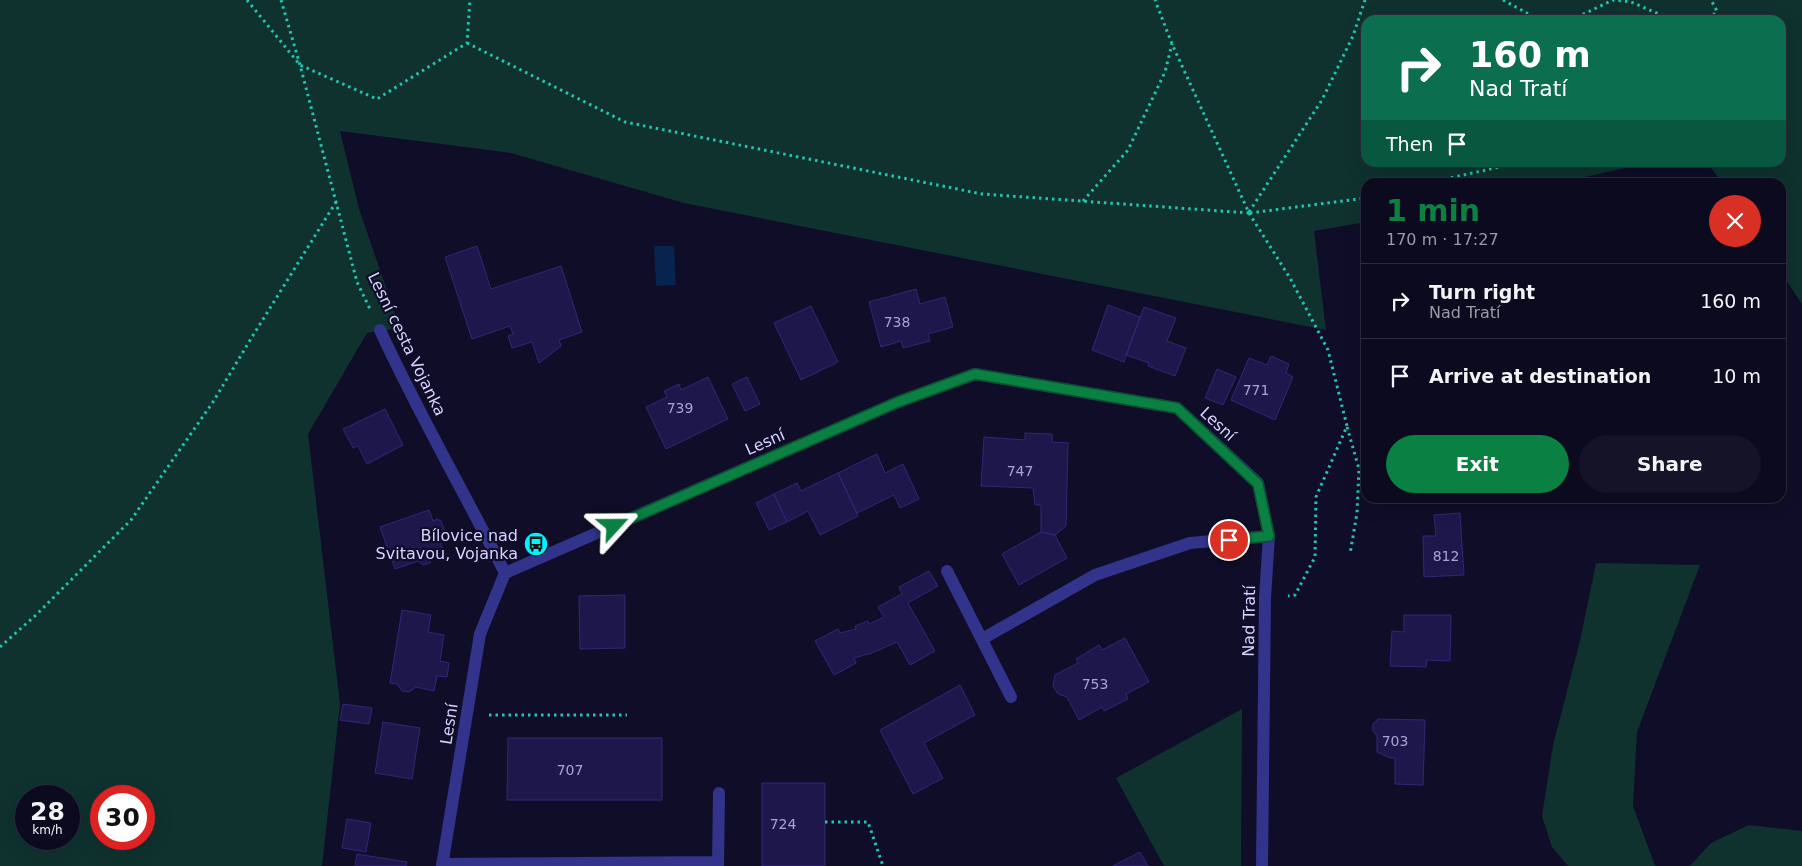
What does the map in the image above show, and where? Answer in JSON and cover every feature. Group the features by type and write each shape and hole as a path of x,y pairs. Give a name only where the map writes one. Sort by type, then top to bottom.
{"street":[{"name":"Lesní cesta Vojanka","path":"380,330 402,378 463,490 505,573"},
{"name":"Lesní","path":"719,793 718,864 442,865 480,634 505,573 898,402 975,374 1177,408 1258,484 1269,536"},
{"name":"Nad Tratí","path":"1262,866 1264,598 1269,536"},
{"path":"982,639 1095,575 1190,543 1269,536"},
{"path":"947,571 1011,696"}],"path":[{"path":"246,0 300,65 377,99 467,43"},
{"name":"Lesní cesta Vojanka","path":"281,0 357,282 380,330"},
{"path":"467,43 470,0"},
{"path":"1155,0 1172,44 1249,213 1290,278 1328,350 1346,426 1359,469 1357,513 1350,554"},
{"path":"1249,213 1322,100 1354,36 1365,0"},
{"path":"1503,0 1530,15"},
{"path":"1582,15 1613,0 1631,2 1661,15"},
{"path":"1712,0 1717,11 1713,15"},
{"path":"467,43 625,122 982,194 1249,213 1361,199"},
{"path":"1083,201 1128,150 1165,72 1172,44"},
{"path":"1450,178 1500,167"},
{"path":"0,647 36,615 131,520 213,402 336,202"},
{"path":"1264,598 1295,595 1314,557 1316,497 1346,426"},
{"path":"481,715 626,715"},
{"path":"825,822 868,822 883,866"}],"green space":[{"path":"0,0 1802,0 1802,304 1786,280 1786,178 1718,178 1711,167 1786,167 1786,15 1361,15 1361,167 1629,167 1581,178 1361,178 1361,223 1314,231 1326,330 684,203 511,153 340,131 359,209 400,328 367,333 308,434 340,704 322,866 0,866"},
{"path":"1596,563 1700,565 1637,732 1633,806 1655,866 1568,866 1552,847 1542,816 1553,745 1580,641"},
{"path":"1242,709 1241,866 1164,866 1116,778"},
{"path":"1749,825 1802,831 1802,866 1690,866 1711,843"}],"water":[{"path":"654,246 674,246 676,285 656,286"}],"building":[{"path":"477,246 491,289 561,266 582,332 559,340 561,346 539,363 532,342 512,348 508,336 513,334 510,326 472,339 445,257"},
{"path":"916,289 920,304 945,297 953,327 928,334 930,341 903,348 901,341 881,347 869,302"},
{"path":"1108,305 1140,317 1124,362 1092,350"},
{"path":"811,306 838,362 801,380 774,323"},
{"path":"1144,307 1176,318 1167,341 1186,348 1175,376 1148,366 1149,363 1126,355"},
{"path":"1271,356 1289,364 1286,373 1293,377 1275,420 1231,400 1249,358 1267,365"},
{"path":"1217,369 1236,377 1223,405 1205,398"},
{"path":"708,377 728,419 666,449 646,407 667,397 664,391 679,384 681,390"},
{"path":"747,377 760,404 745,411 732,384"},
{"path":"385,409 403,445 367,464 358,446 353,448 343,429"},
{"path":"1025,433 1052,434 1052,442 1068,443 1066,526 1055,535 1041,532 1041,505 1035,505 1033,488 981,486 984,437 1025,440"},
{"path":"877,454 885,473 903,464 919,499 900,508 894,495 857,513 838,473"},
{"path":"838,473 858,516 820,535 808,511 787,522 774,494 797,483 801,491"},
{"path":"774,494 787,522 769,530 756,503"},
{"path":"429,510 433,521 437,519 441,521 444,529 437,534 444,552 432,556 430,563 423,565 418,561 395,569 380,527"},
{"path":"1460,513 1464,575 1424,577 1423,536 1436,536 1434,515"},
{"path":"1041,532 1055,535 1067,558 1019,585 1002,554"},
{"path":"929,571 938,586 908,603 935,651 910,665 897,642 872,653 854,658 856,663 834,675 815,641 838,629 840,633 856,629 855,626 868,621 869,624 884,617 878,607 902,594 899,587"},
{"path":"625,595 625,648 580,649 579,596"},
{"path":"402,610 431,615 428,632 444,635 440,661 449,663 447,677 437,676 434,691 416,687 409,692 402,691 397,684 390,683"},
{"path":"1404,615 1451,615 1450,661 1427,660 1426,667 1390,666 1392,631 1404,632"},
{"path":"1125,638 1149,682 1126,694 1128,699 1104,711 1102,707 1079,720 1067,697 1058,694 1053,686 1055,675 1078,663 1076,659 1099,645 1102,650"},
{"path":"960,685 975,715 924,743 943,778 913,794 880,730"},
{"path":"343,704 372,708 369,724 340,720"},
{"path":"1378,719 1425,720 1423,785 1395,784 1395,758 1390,758 1377,752 1377,736 1373,731 1373,724"},
{"path":"383,722 420,728 412,779 375,773"},
{"path":"508,738 662,738 662,800 507,800"},
{"path":"762,783 825,783 825,866 762,866"},
{"path":"347,819 371,823 366,852 342,848"},
{"path":"1140,852 1148,866 1113,866"},
{"path":"357,854 407,862 406,866 355,866"}],"place":[{"name":"Bílovice nad Svitavou, Vojanka","path":"536,544"}],"route":[{"path":"614,526 898,402 975,374 1177,408 1258,484 1269,536 1229,540"}]}
